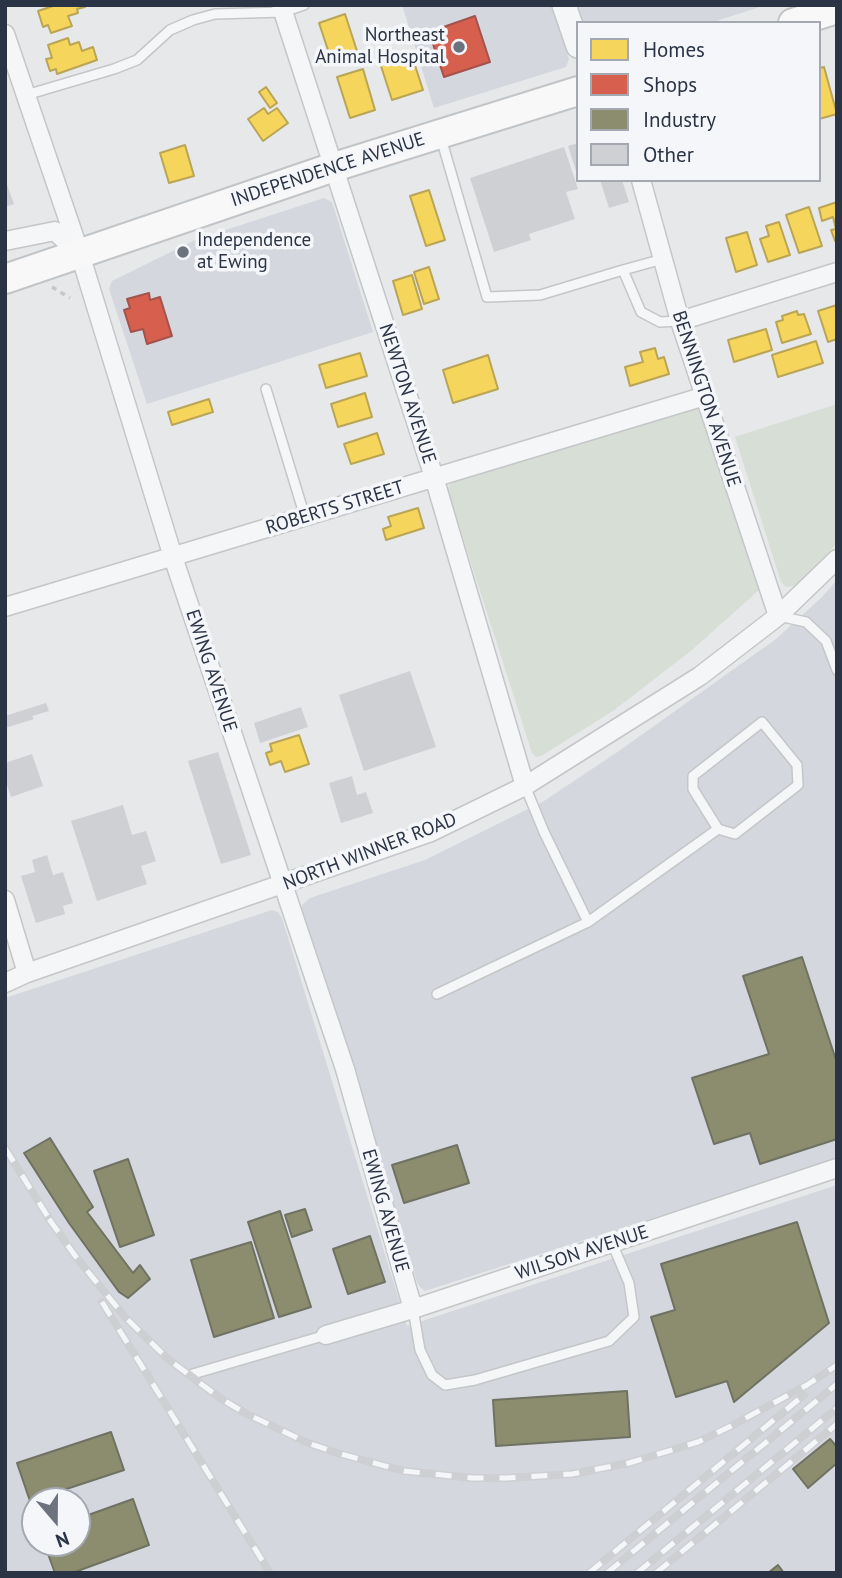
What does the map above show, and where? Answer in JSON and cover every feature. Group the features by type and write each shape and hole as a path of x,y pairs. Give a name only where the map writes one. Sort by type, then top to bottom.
{"main road":[{"path":"799,21 837,9"},
{"name":"INDEPENDENCE AVENUE","path":"5,279 47,277 80,254 334,167 576,92"}],"street":[{"path":"564,5 576,40"},
{"name":"NEWTON AVENUE","path":"282,8 434,477 525,786"},
{"name":"EWING AVENUE","path":"5,34 80,254 173,557 345,1069 413,1309"},
{"name":"BENNINGTON AVENUE","path":"642,182 680,321 778,616"},
{"path":"5,242 55,231 80,254"},
{"path":"680,321 837,272"},
{"name":"ROBERTS STREET","path":"5,607 705,396"},
{"name":"NORTH WINNER ROAD","path":"5,983 431,832 525,786 699,676 778,616 837,559"},
{"path":"5,900 27,973"},
{"name":"WILSON AVENUE","path":"326,1335 413,1309 837,1168"}],"lane":[{"path":"26,95 137,60 170,30 193,20 215,14 304,5"},
{"path":"439,134 487,298 540,295 663,259"},
{"path":"624,270 641,312 660,323 680,321"},
{"path":"266,389 305,517"},
{"path":"778,616 806,622 826,641 837,670"},
{"path":"762,722 797,765 798,785 734,834 718,829 693,789 693,776 762,722"},
{"path":"525,786 588,922"},
{"path":"437,995 588,922 718,829"},
{"path":"413,1309 420,1349 432,1375 445,1385 475,1380 609,1341 634,1317 629,1283 612,1243"},
{"path":"193,1374 326,1335"}],"path":[{"path":"47,277 70,298"}],"shaded area":[{"path":"402,5 552,5 569,59 566,67 434,108"},
{"path":"577,5 766,5 716,21 582,21"},
{"path":"324,198 332,202 373,332 147,404 109,289 112,281 195,240"},
{"path":"837,404 837,543 800,585 786,587 781,582 735,437"},
{"path":"694,408 704,411 759,590 692,650 613,711 536,757 532,753 448,491 449,485"},
{"path":"837,580 837,1159 425,1291 417,1282 302,905 310,898 425,860 544,801 776,639"},
{"path":"272,910 278,912 407,1326 837,1185 837,1573 5,1573 5,998"}],"building: Homes":[{"path":"56,5 85,7 68,16 72,26 51,33 48,25 43,27 38,11"},
{"path":"345,14 358,54 332,62 319,23"},
{"path":"68,38 70,45 79,42 82,51 93,47 97,60 57,74 56,69 50,71 46,59 52,58 48,45"},
{"path":"411,53 423,90 392,100 380,63"},
{"path":"824,67 837,114 821,118 821,68"},
{"path":"363,69 375,110 350,118 337,77"},
{"path":"266,87 277,103 270,108 259,92"},
{"path":"264,108 268,114 277,108 288,123 263,141 248,119"},
{"path":"185,145 194,176 169,183 160,153"},
{"path":"429,190 445,240 426,246 410,196"},
{"path":"837,202 837,241 835,241 831,230 836,229 833,217 822,221 819,208"},
{"path":"809,207 822,246 799,253 786,215"},
{"path":"779,222 790,255 768,262 760,239 769,236 766,226"},
{"path":"747,232 757,265 736,272 726,238"},
{"path":"429,267 439,299 424,304 414,272"},
{"path":"412,275 422,309 403,315 393,281"},
{"path":"837,305 837,339 828,342 818,311"},
{"path":"797,311 798,315 804,314 811,334 782,343 776,322 783,320 782,316"},
{"path":"766,329 772,350 734,362 728,340"},
{"path":"816,341 823,363 778,377 772,355"},
{"path":"655,348 658,359 664,357 669,374 630,386 625,367 643,362 640,352"},
{"path":"360,353 367,376 326,388 319,365"},
{"path":"488,355 498,389 453,403 443,370"},
{"path":"365,393 372,417 338,427 331,404"},
{"path":"209,399 213,412 172,425 168,412"},
{"path":"377,433 384,454 351,464 344,444"},
{"path":"418,508 424,528 386,540 383,529 391,526 388,517"},
{"path":"299,735 309,764 285,772 281,761 270,765 266,753 272,751 270,744"}],"building: Shops":[{"name":"Northeast Animal Hospital","path":"475,16 490,62 444,77 429,32"},
{"path":"149,293 150,300 160,297 172,336 147,344 143,329 131,332 124,310 130,308 127,299"}],"building: Industry":[{"path":"802,957 837,1063 837,1139 760,1164 750,1133 714,1144 692,1078 769,1054 743,976"},
{"path":"50,1138 93,1207 87,1212 133,1273 140,1265 150,1279 128,1298 119,1292 69,1223 24,1153"},
{"path":"457,1145 469,1183 404,1203 392,1165"},
{"path":"128,1159 154,1235 120,1247 94,1171"},
{"path":"305,1209 312,1230 292,1237 285,1215"},
{"path":"280,1211 311,1307 279,1317 248,1222"},
{"path":"797,1222 829,1323 734,1402 727,1381 676,1397 651,1317 675,1310 661,1264"},
{"path":"370,1236 385,1282 348,1294 333,1249"},
{"path":"251,1242 274,1318 214,1337 191,1260"},
{"path":"627,1391 630,1437 496,1446 493,1400"},
{"path":"111,1432 124,1470 72,1487 25,1487 17,1463"},
{"path":"830,1439 837,1447 837,1463 808,1488 793,1469"},
{"path":"133,1499 149,1545 72,1573 55,1573 49,1557 91,1557 91,1514"},
{"path":"778,1565 784,1573 768,1573"}],"building: Other":[{"path":"576,144 576,171 568,146"},
{"path":"564,147 578,189 566,192 575,219 529,234 531,240 494,252 470,178"},
{"path":"5,179 14,204 5,207"},
{"path":"601,182 623,182 629,202 609,208"},
{"path":"410,671 436,747 364,771 339,695"},
{"path":"46,703 49,711 5,728 5,716"},
{"path":"301,707 308,727 260,743 254,723"},
{"path":"218,752 251,855 221,864 188,761"},
{"path":"32,754 43,786 11,797 5,779 5,763"},
{"path":"352,776 357,795 366,792 373,813 341,823 329,783"},
{"path":"123,805 132,835 146,831 156,861 141,866 147,884 97,901 71,821"},
{"path":"47,855 53,875 63,872 73,903 63,906 65,914 36,923 21,876 35,872 32,860"}],"railway":[{"path":"5,1148 53,1225"},
{"path":"49,1219 125,1317 168,1359 220,1398 308,1443 404,1471 472,1478 506,1478 572,1474 629,1463 698,1442 807,1385 837,1365"},
{"path":"102,1302 270,1573"},
{"path":"607,1573 837,1384"},
{"path":"589,1573 804,1395"},
{"path":"637,1573 837,1408"},
{"path":"656,1573 837,1424"}],"place":[{"name":"Northeast Animal Hospital","path":"459,47"},
{"name":"Independence at Ewing","path":"183,252"}]}
